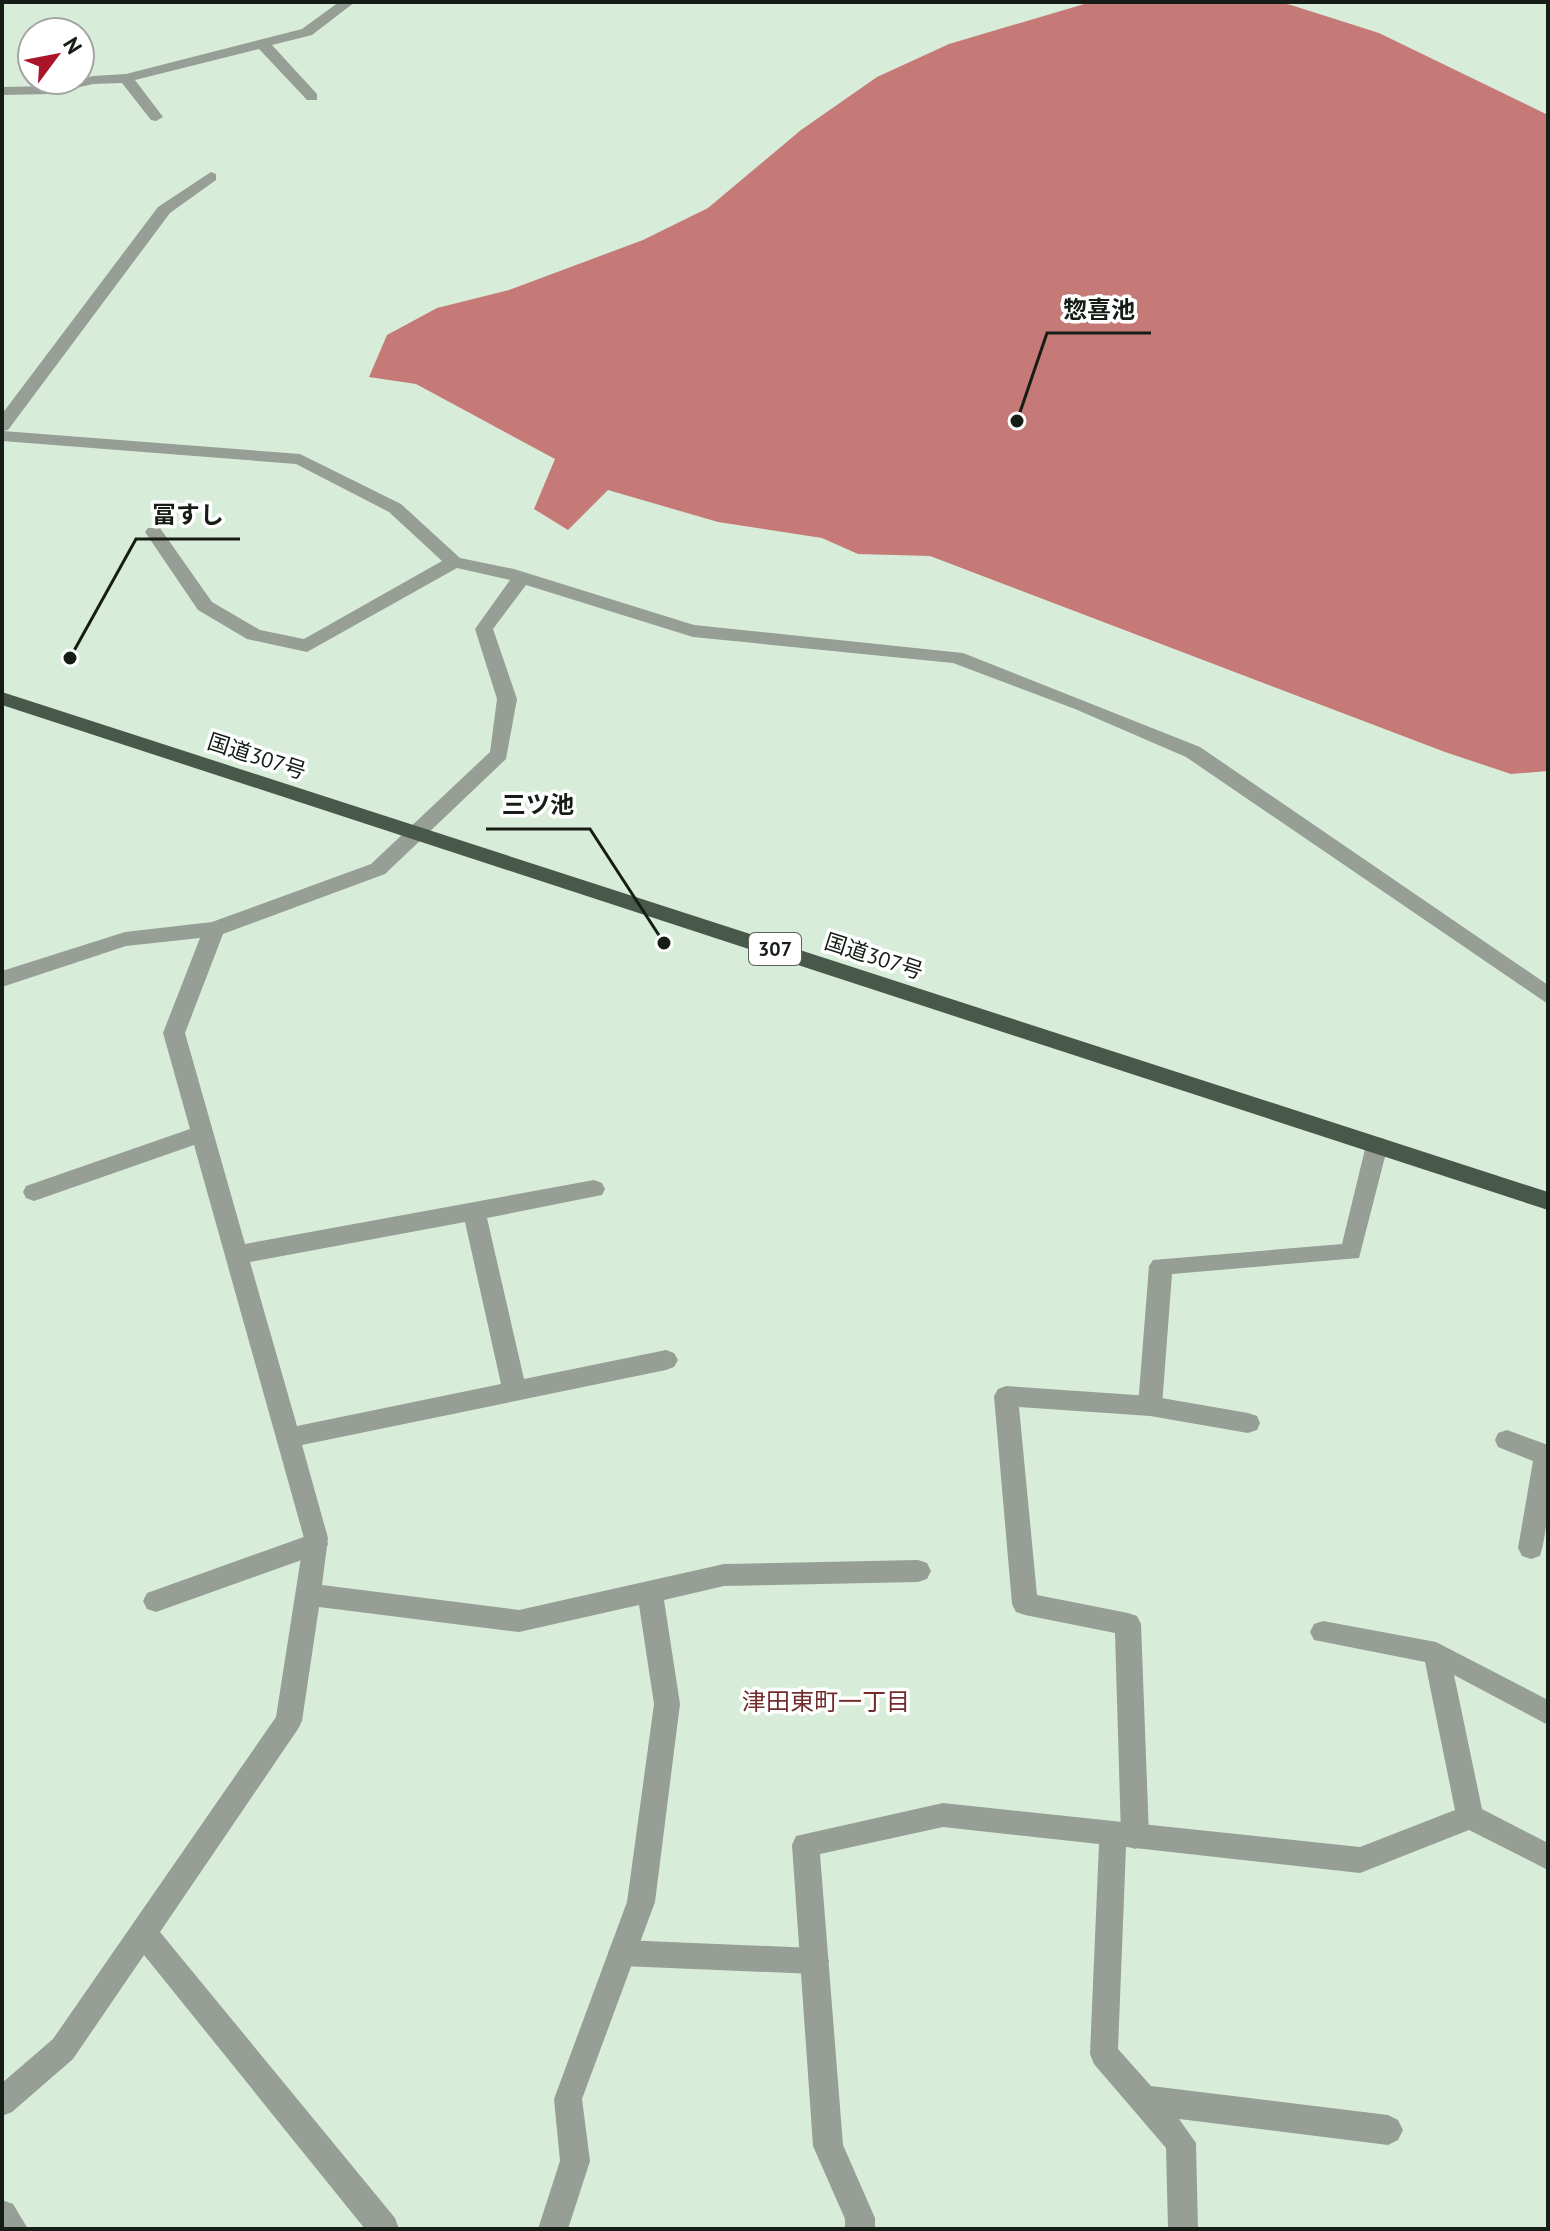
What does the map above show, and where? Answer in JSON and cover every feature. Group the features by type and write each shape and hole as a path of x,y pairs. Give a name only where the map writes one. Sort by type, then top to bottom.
{"highway":[{"name":"国道307号","path":"2,698 1548,1201"}],"street":[{"path":"2,91 50,90 93,80 126,78 307,32 348,2"},
{"path":"262,43 312,97"},
{"path":"126,78 156,117"},
{"path":"2,426 164,210 211,177"},
{"path":"2,436 300,459 395,508 454,562 521,578 693,631 956,657 1193,752 1548,996"},
{"path":"154,532 205,606 254,635 307,646 454,562"},
{"path":"2,979 125,939 214,929 378,869 499,754 507,699 484,629 521,578"},
{"path":"2,2102 63,2049 289,1721 316,1538 174,1033 214,929"},
{"path":"34,1192 203,1133"},
{"path":"1150,1406 1161,1266 1351,1252 1377,1145"},
{"path":"236,1255 594,1189"},
{"path":"474,1211 515,1391"},
{"path":"288,1438 666,1360"},
{"path":"1183,2229 1181,2143 1104,2054 1124,1835 1128,1624 1025,1604 1006,1396 1150,1406 1248,1423"},
{"path":"1507,1440 1547,1456 1531,1548"},
{"path":"156,1601 315,1544"},
{"path":"307,1594 519,1621 724,1575 918,1571"},
{"path":"553,2229 575,2161 568,2099 641,1902 667,1704 650,1592"},
{"path":"1323,1632 1436,1653 1548,1713"},
{"path":"1436,1653 1470,1817"},
{"path":"860,2229 860,2218 828,2146 806,1845 943,1815 1360,1860 1470,1817 1548,1857"},
{"path":"143,1933 384,2229"},
{"path":"622,1953 815,1961"},
{"path":"1144,2100 1388,2130"},
{"path":"2,2215 13,2229"}],"shaded area":[{"path":"1091,2 1277,2 1291,5 1379,33 1548,115 1548,771 1511,774 1445,752 930,556 858,554 822,538 718,522 608,490 568,530 534,509 555,459 416,384 369,377 387,335 437,308 509,290 643,240 708,208 801,130 877,77 949,44"}],"place":[{"name":"惣喜池","path":"1017,421"},
{"name":"冨すし","path":"70,658"},
{"name":"三ツ池","path":"664,943"}],"district":[{"name":"津田東町一丁目","path":"826,1702"}]}
